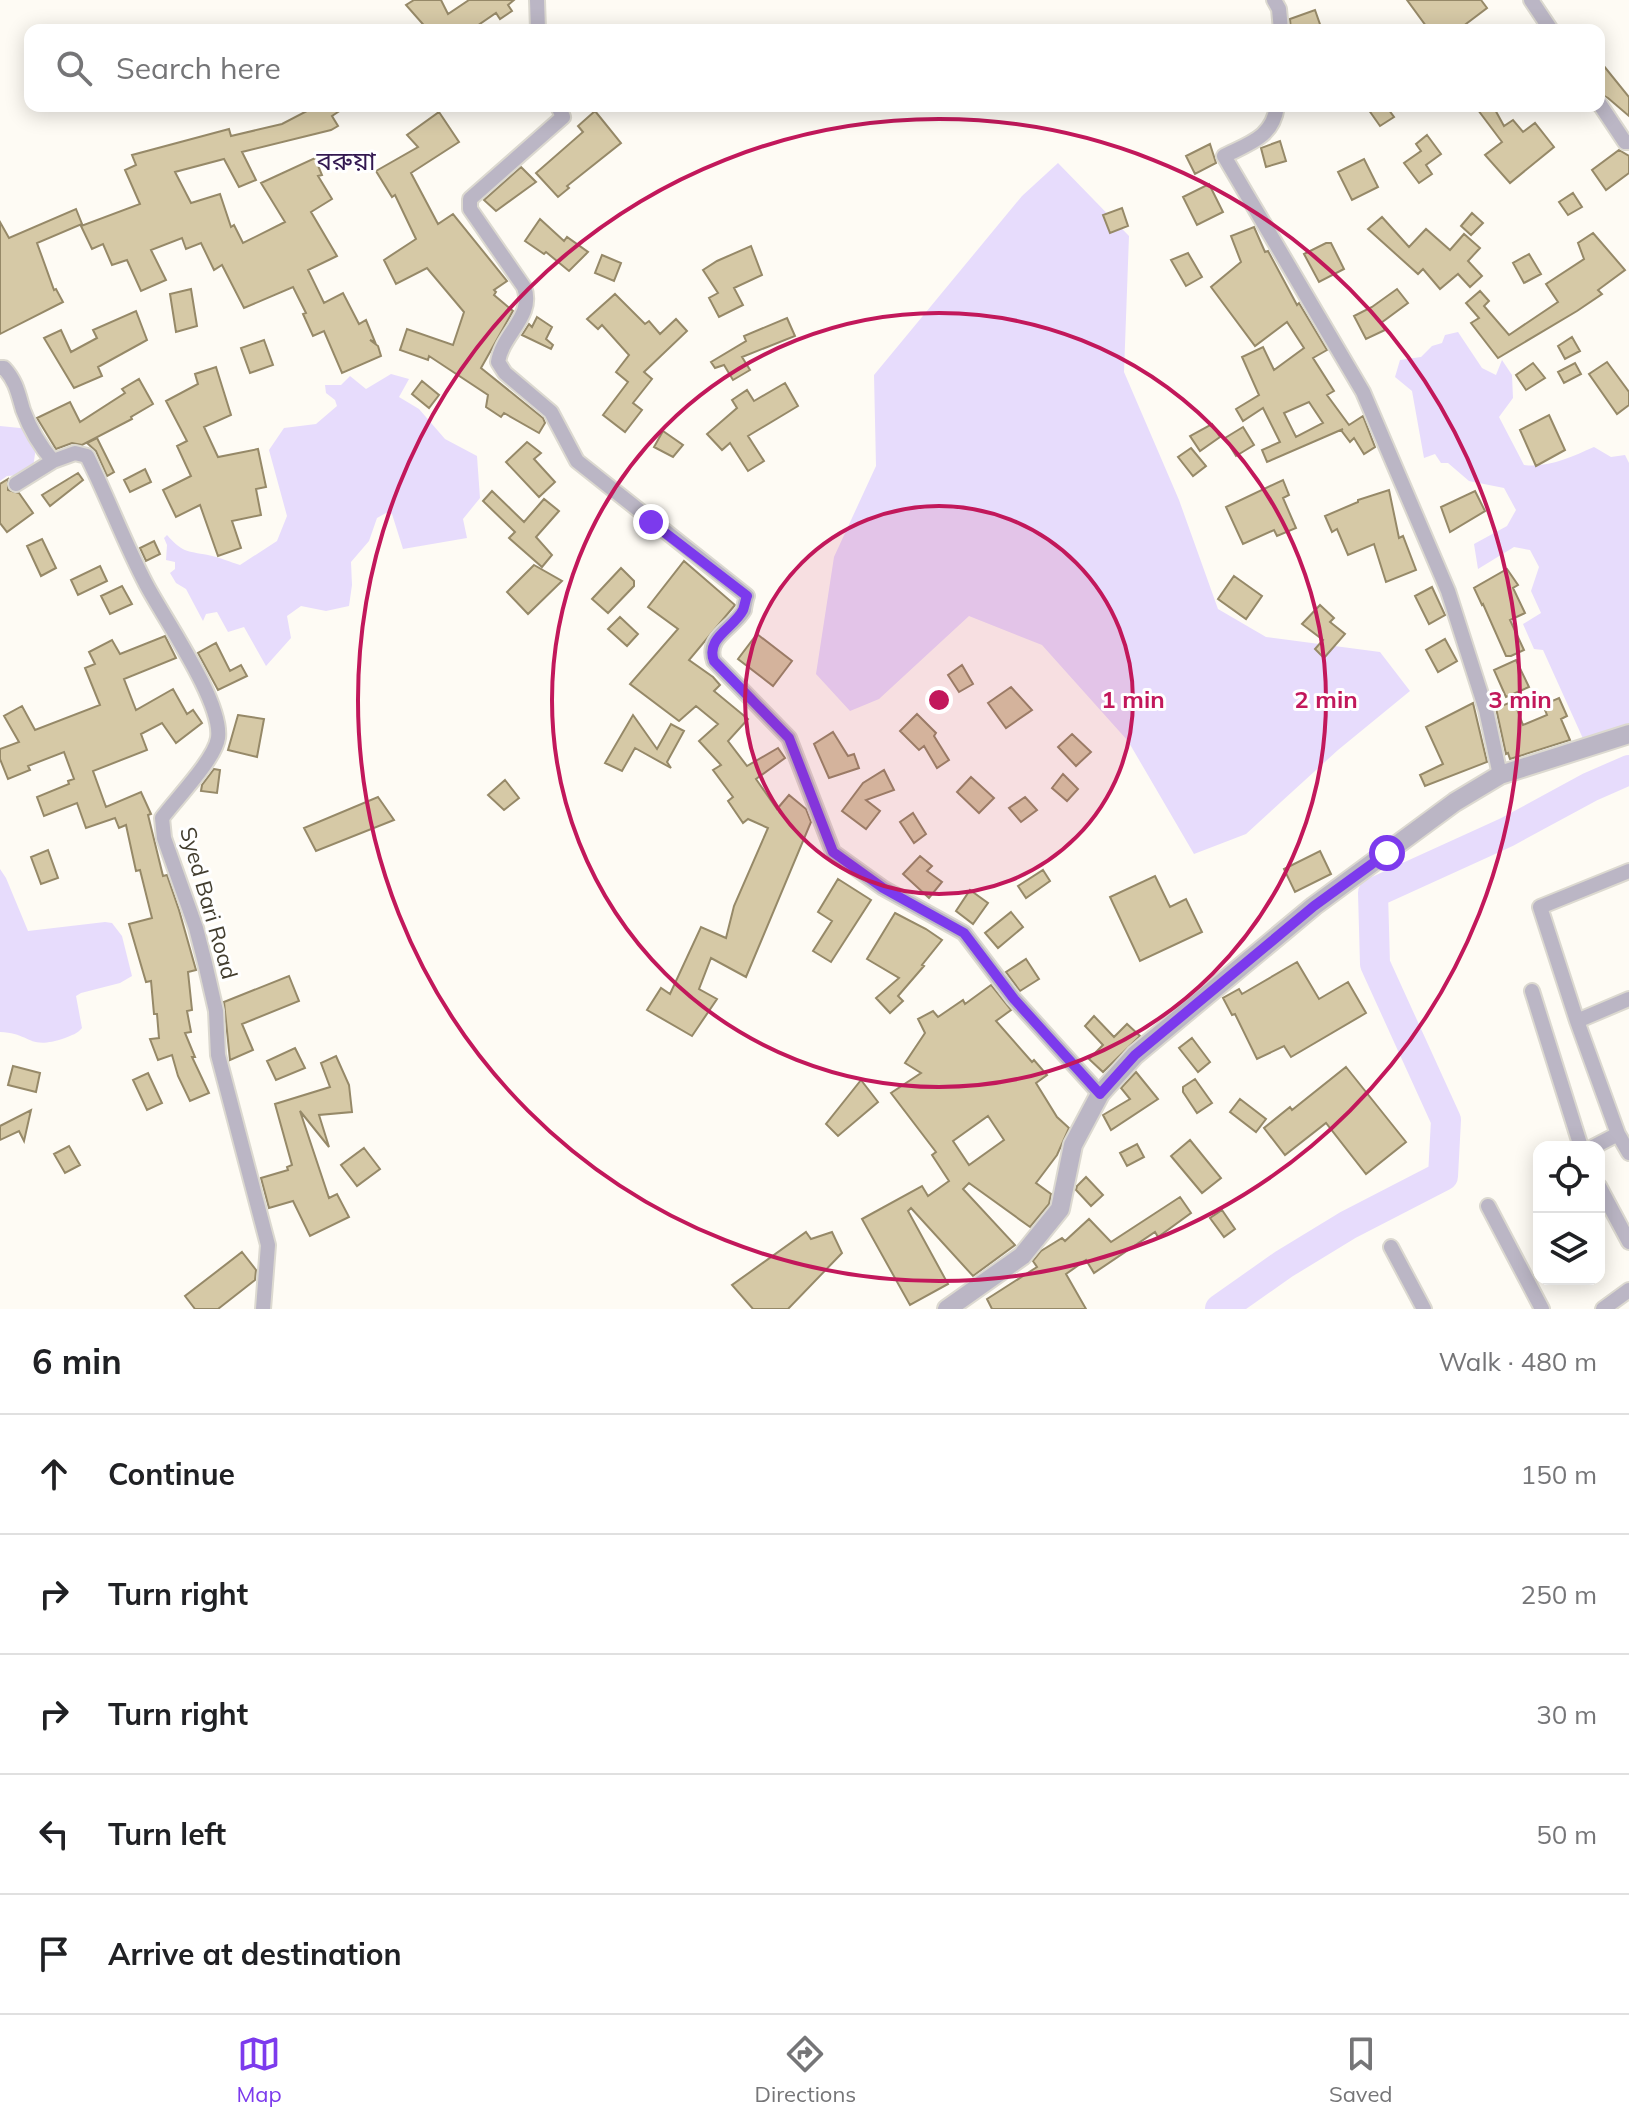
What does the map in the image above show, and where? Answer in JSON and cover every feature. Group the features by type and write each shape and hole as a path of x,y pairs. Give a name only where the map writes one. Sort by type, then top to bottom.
{"street":[{"path":"537,0 538,24"},
{"path":"1274,0 1279,9 1280,24"},
{"path":"1531,0 1547,24"},
{"path":"561,112 563,117 470,199 470,209 528,297 527,308 499,352 498,362 505,373 551,412 577,461 747,596 744,609 712,645 711,653 714,661 789,738 833,852 883,888 964,933 1014,999 1100,1094"},
{"path":"1276,112 1275,122 1258,140 1224,156 1363,392 1448,591 1486,710 1500,775"},
{"path":"1605,112 1625,142 1629,142"},
{"path":"0,368 4,368 15,380 24,413 41,446 53,461 16,484"},
{"name":"Syed Bari Road","path":"53,461 75,453 87,456 147,585 201,680 215,717 218,738 206,761 162,818 164,838 205,963 216,1011 218,1055 268,1245 263,1309"},
{"path":"947,1309 1022,1256 1060,1209 1073,1145 1100,1094 1135,1055 1314,906 1455,802 1500,775 1629,734"},
{"path":"1629,871 1540,907 1577,1021 1618,1134 1629,1153"},
{"path":"1532,991 1579,1141"},
{"path":"1577,1021 1629,999"},
{"path":"1605,1141 1618,1134"},
{"path":"1605,1197 1629,1242"},
{"path":"1488,1206 1542,1309"},
{"path":"1391,1247 1424,1309"},
{"path":"1603,1309 1629,1290"}],"shaded area":[{"path":"1058,163 1129,236 1124,372 1179,500 1218,609 1266,637 1380,652 1410,691 1338,750 1246,834 1194,854 1128,741 1042,645 969,616 879,699 850,711 816,674 834,557 876,466 874,375 1022,196"},
{"path":"1458,332 1482,368 1496,375 1502,360 1512,375 1513,398 1499,417 1524,465 1551,463 1594,447 1611,457 1625,455 1629,463 1629,726 1585,743 1543,650 1534,649 1523,624 1541,613 1531,591 1539,567 1530,550 1514,547 1478,569 1474,544 1507,526 1516,510 1504,488 1469,481 1448,463 1441,463 1435,454 1424,458 1412,391 1395,377 1400,360 1421,357 1432,346 1442,343 1445,335"},
{"path":"391,374 409,379 399,397 419,409 445,439 477,456 480,498 463,519 467,538 403,549 392,514 386,513 377,518 369,541 351,562 349,606 326,611 301,606 287,616 291,638 266,666 244,627 228,632 217,612 206,614 203,621 186,589 176,583 170,573 175,569 175,562 166,560 164,538 167,535 185,550 240,565 277,541 287,516 269,450 284,428 316,424 337,406 326,393 325,385 341,385 350,376 366,389"},
{"path":"0,426 30,429 37,441 32,474 7,476 0,481"},
{"path":"0,869 28,931 105,922 112,923 122,936 132,976 120,983 76,996 82,1028 72,1035 43,1043 0,1032"}],"building":[{"path":"414,0 441,0 448,14 469,0 514,0 508,5 512,11 500,19 496,13 480,24 423,24 406,5"},
{"path":"1407,0 1481,0 1487,8 1466,24 1425,24"},
{"path":"1315,10 1320,24 1290,24 1290,19"},
{"path":"1605,67 1629,97 1629,116 1605,96"},
{"path":"305,112 338,112 332,116 338,126 331,130 242,152 256,180 239,187 224,159 175,172 191,203 220,194 231,227 234,225 243,243 285,222 261,183 315,158 322,175 318,176 332,199 311,212 337,256 308,270 324,303 343,293 359,324 366,320 375,342 370,340 378,346 381,356 342,373 324,331 313,336 293,287 244,308 222,265 214,270 201,243 186,249 182,238 151,250 166,280 141,291 127,260 112,265 103,244 92,249 81,226 140,204 125,170 136,165 132,155 229,129 231,136 282,124"},
{"path":"439,112 459,142 411,173 438,224 453,214 507,281 494,290 494,295 513,311 481,368 543,418 545,423 539,433 504,413 501,417 486,407 488,395 429,356 428,360 400,350 407,329 453,345 464,312 427,268 396,284 384,260 416,239 395,195 392,197 376,171 418,147 407,135"},
{"path":"596,112 621,143 567,186 569,188 558,197 536,173 583,132 578,126"},
{"path":"1370,112 1390,112 1394,117 1380,126"},
{"path":"1480,112 1496,112 1504,126 1513,120 1523,132 1535,123 1554,147 1510,183 1485,155 1502,142"},
{"path":"1427,135 1441,154 1426,165 1432,174 1419,183 1404,163 1421,151 1416,144"},
{"path":"1280,141 1286,161 1266,167 1261,148"},
{"path":"1210,144 1216,163 1195,174 1186,156"},
{"path":"1619,150 1629,156 1629,173 1606,190 1592,170"},
{"path":"1364,159 1378,187 1352,200 1338,172"},
{"path":"521,167 536,182 496,211 484,200"},
{"path":"1209,184 1223,212 1197,225 1183,197"},
{"path":"1573,193 1582,207 1568,215 1559,202"},
{"path":"1122,208 1128,226 1110,233 1103,215"},
{"path":"76,209 82,224 37,243 54,290 63,302 0,334 0,222 9,238"},
{"path":"1472,213 1483,223 1471,235 1461,226"},
{"path":"1382,217 1409,247 1426,229 1450,250 1464,234 1480,248 1468,261 1482,276 1470,287 1458,274 1440,289 1423,269 1418,274 1368,229"},
{"path":"540,219 564,241 567,237 588,252 569,271 546,252 544,254 525,241"},
{"path":"1254,227 1265,252 1268,251 1297,305 1299,303 1327,350 1313,358 1334,391 1327,395 1349,425 1363,416 1375,447 1364,454 1354,438 1350,442 1343,429 1267,462 1262,450 1280,442 1263,408 1243,421 1236,409 1259,395 1242,357 1263,347 1274,370 1304,348 1287,322 1255,346 1211,287 1241,262 1231,236","holes":["1309,402 1323,423 1296,437 1284,413"]},
{"path":"1593,233 1625,270 1598,290 1602,294 1498,358 1471,323 1479,318 1466,303 1480,291 1489,301 1484,306 1509,335 1558,302 1546,284 1584,259 1578,243"},
{"path":"1331,243 1344,269 1319,282 1304,254"},
{"path":"751,246 762,275 734,288 743,305 719,317 709,298 718,293 703,270"},
{"path":"1188,253 1202,277 1186,286 1171,260"},
{"path":"1529,254 1541,274 1524,283 1513,263"},
{"path":"602,255 621,263 614,281 595,273"},
{"path":"191,289 197,326 176,332 170,294"},
{"path":"1397,289 1408,303 1381,323 1385,330 1366,339 1354,316"},
{"path":"615,294 645,324 649,321 660,334 676,319 687,331 644,372 652,379 633,403 642,410 625,432 603,415 628,382 616,372 629,355 602,325 598,329 587,319"},
{"path":"136,311 147,340 98,367 102,376 74,388 44,338 61,330 71,352 97,338 93,330"},
{"path":"537,317 552,327 546,339 553,345 551,349 522,335 529,324 532,327"},
{"path":"787,318 795,336 742,357 750,370 733,380 724,365 715,368 711,362 746,341 744,336"},
{"path":"1572,337 1580,351 1565,359 1558,346"},
{"path":"264,340 273,365 250,373 241,348"},
{"path":"1607,362 1629,392 1629,405 1617,414 1589,374"},
{"path":"1533,363 1545,378 1526,390 1516,375"},
{"path":"1575,363 1581,374 1564,383 1558,372"},
{"path":"216,367 231,415 204,427 218,457 258,449 266,487 256,489 261,515 232,521 241,548 218,556 200,505 176,517 163,490 191,476 177,446 187,441 166,401 198,384 195,374"},
{"path":"139,379 153,404 132,419 82,445 72,443 56,449 37,418 70,402 80,422 125,393 122,389"},
{"path":"422,381 439,395 429,408 412,394"},
{"path":"785,383 798,406 748,436 764,461 748,471 730,443 722,450 707,434 737,408 732,400 747,390 754,401"},
{"path":"1549,415 1565,450 1536,466 1520,430"},
{"path":"1212,424 1220,437 1200,451 1190,436"},
{"path":"1243,427 1254,445 1236,456 1225,438"},
{"path":"663,431 683,445 673,457 654,447"},
{"path":"97,438 114,472 107,476 96,451 87,443"},
{"path":"527,442 541,453 534,459 555,482 539,497 506,462"},
{"path":"1191,448 1206,466 1193,476 1178,457"},
{"path":"145,469 151,482 130,492 124,480"},
{"path":"78,473 83,480 50,506 42,495"},
{"path":"8,479 8,490 19,493 33,513 7,532 0,523 0,484"},
{"path":"1283,480 1289,495 1283,498 1296,528 1277,536 1274,530 1243,544 1226,507"},
{"path":"1389,490 1399,538 1403,536 1416,570 1386,582 1374,544 1348,555 1337,529 1332,532 1325,516 1358,500"},
{"path":"492,491 524,522 544,499 559,511 536,537 552,555 542,567 509,538 515,532 483,501"},
{"path":"1475,491 1485,511 1450,532 1441,507"},
{"path":"42,539 56,568 41,576 27,546"},
{"path":"154,541 160,554 146,561 140,548"},
{"path":"684,561 735,605 689,660 713,677 720,685 714,691 748,719 728,741 747,766 778,748 785,758 756,779 777,809 789,795 806,809 811,822 746,977 711,958 699,989 717,999 692,1036 647,1010 661,988 670,994 701,927 726,938 734,906 768,828 748,819 743,823 728,801 733,797 713,770 721,765 699,741 718,724 696,706 679,721 630,684 678,629 648,607"},
{"path":"534,565 562,581 528,614 507,592"},
{"path":"100,566 107,581 78,595 71,580"},
{"path":"621,568 634,581 634,586 608,613 592,599"},
{"path":"1507,569 1518,585 1513,588 1525,613 1510,620 1524,650 1511,656 1506,656 1474,588"},
{"path":"1234,576 1262,596 1246,619 1218,599"},
{"path":"122,586 132,604 110,614 101,596"},
{"path":"1432,587 1445,615 1429,624 1415,596"},
{"path":"1320,605 1334,618 1330,622 1345,634 1324,658 1315,649 1323,640 1302,624"},
{"path":"620,617 638,634 627,646 608,629"},
{"path":"757,634 792,661 773,686 738,659"},
{"path":"165,636 176,658 124,679 136,710 173,689 187,714 193,710 202,723 176,743 162,723 141,734 147,750 93,771 106,807 141,792 151,814 148,815 163,876 167,875 196,970 188,972 192,1010 187,1011 191,1032 185,1033 195,1057 192,1057 209,1093 190,1101 172,1055 158,1060 150,1039 159,1038 151,981 146,982 129,924 152,918 140,870 136,871 126,825 119,828 115,818 86,828 77,803 44,816 37,797 74,779 64,752 28,766 30,770 8,779 0,759 0,749 19,742 4,716 22,706 35,730 100,705 85,668 95,664 89,652 112,640 120,654"},
{"path":"1445,639 1457,661 1438,672 1426,650"},
{"path":"216,643 230,671 241,665 247,676 218,690 198,653"},
{"path":"1516,660 1529,687 1506,697 1494,670"},
{"path":"962,665 973,684 959,692 948,675"},
{"path":"1011,687 1032,710 1006,728 988,703"},
{"path":"1559,698 1567,716 1561,719 1570,740 1510,759 1506,754 1496,708 1514,701 1523,725 1547,715 1543,705"},
{"path":"1473,703 1487,762 1425,786 1420,775 1443,764 1426,727"},
{"path":"917,714 936,733 934,736 949,760 937,768 924,746 919,750 900,731"},
{"path":"238,715 264,719 257,757 228,750"},
{"path":"633,715 657,749 671,724 684,731 667,762 671,768 635,748 622,771 605,763"},
{"path":"833,732 848,756 854,754 859,768 829,778 814,744"},
{"path":"1072,734 1091,752 1076,766 1058,747"},
{"path":"214,769 220,770 217,793 201,791 202,785"},
{"path":"884,770 894,790 866,800 880,811 866,829 842,811 863,783"},
{"path":"1063,774 1078,789 1067,801 1052,788"},
{"path":"971,777 994,798 979,813 957,792"},
{"path":"505,780 519,798 504,810 488,795"},
{"path":"378,797 394,820 316,851 304,828"},
{"path":"1025,797 1037,810 1021,822 1009,808"},
{"path":"913,813 926,834 914,843 900,822"},
{"path":"48,850 58,878 41,884 31,857"},
{"path":"1320,851 1331,874 1295,892 1284,869"},
{"path":"920,856 932,866 927,871 942,882 929,898 903,874"},
{"path":"1043,870 1050,881 1026,898 1018,886"},
{"path":"1155,876 1170,907 1186,899 1202,932 1140,961 1110,897"},
{"path":"838,879 871,900 831,962 813,951 832,921 818,912"},
{"path":"970,890 988,903 973,924 956,911"},
{"path":"1011,912 1023,927 998,948 985,933"},
{"path":"895,913 942,940 898,996 903,1001 890,1013 876,998 899,978 867,959"},
{"path":"1026,959 1039,979 1020,991 1006,972"},
{"path":"1297,962 1319,999 1348,982 1366,1013 1291,1057 1284,1046 1257,1059 1235,1014 1232,1015 1223,998 1239,989 1242,994"},
{"path":"289,976 299,1001 242,1024 253,1050 230,1060 224,1002"},
{"path":"991,985 1011,1010 996,1021 1047,1075 1036,1083 1057,1117 1069,1128 1057,1155 1036,1183 1051,1194 1049,1204 1030,1227 969,1183 963,1189 1015,1245 973,1276 911,1208 908,1211 948,1284 910,1305 862,1219 922,1186 928,1196 949,1181 932,1155 936,1152 891,1093 921,1073 905,1063 925,1033 918,1019 933,1011 938,1017 963,1000 965,1004","holes":["988,1116 1004,1140 969,1165 953,1141"]},
{"path":"1094,1016 1114,1037 1127,1024 1140,1036 1103,1072 1089,1059 1103,1045 1085,1026"},
{"path":"1192,1038 1210,1062 1198,1072 1179,1048"},
{"path":"295,1048 305,1068 276,1080 267,1061"},
{"path":"336,1056 349,1085 352,1112 319,1115 329,1147 300,1111 329,1198 337,1194 349,1217 310,1236 293,1201 269,1208 261,1178 288,1170 287,1167 292,1165 275,1104 330,1087 321,1063"},
{"path":"13,1066 40,1073 36,1092 8,1085"},
{"path":"1346,1067 1406,1142 1366,1174 1326,1123 1285,1155 1264,1128"},
{"path":"1136,1072 1158,1099 1111,1130 1103,1115 1130,1099 1121,1088"},
{"path":"148,1073 162,1103 147,1110 133,1080"},
{"path":"1195,1079 1212,1103 1197,1113 1183,1092 1183,1087"},
{"path":"861,1080 878,1102 838,1136 826,1124"},
{"path":"1240,1099 1266,1119 1256,1132 1230,1112"},
{"path":"31,1110 24,1141 19,1131 0,1140 0,1126"},
{"path":"1190,1140 1221,1178 1202,1193 1171,1156"},
{"path":"1137,1144 1144,1157 1127,1166 1120,1153"},
{"path":"69,1146 80,1165 65,1173 54,1154"},
{"path":"364,1148 380,1169 357,1186 341,1165"},
{"path":"1086,1177 1103,1195 1091,1206 1076,1190"},
{"path":"1180,1197 1191,1213 1158,1237 1155,1232 1094,1273 1086,1260 1066,1274 1086,1309 992,1309 987,1299 1037,1267 1033,1261 1041,1251 1062,1238 1065,1241 1089,1219 1111,1242"},
{"path":"1222,1210 1235,1229 1224,1237 1210,1218"},
{"path":"806,1232 811,1239 832,1232 842,1253 788,1309 753,1309 732,1285"},
{"path":"242,1252 256,1270 255,1280 218,1309 195,1309 185,1296"}],"waterway":[{"path":"1220,1309 1284,1264 1348,1225 1443,1176 1446,1120 1375,964 1373,893 1507,832 1590,787 1629,770"}],"district":[{"name":"বরুয়া","path":"346,161"}],"route":[{"path":"651,522 747,596 744,609 712,645 711,653 714,661 789,738 833,852 883,888 964,933 1014,999 1100,1094 1135,1055 1314,906 1387,853"}]}
